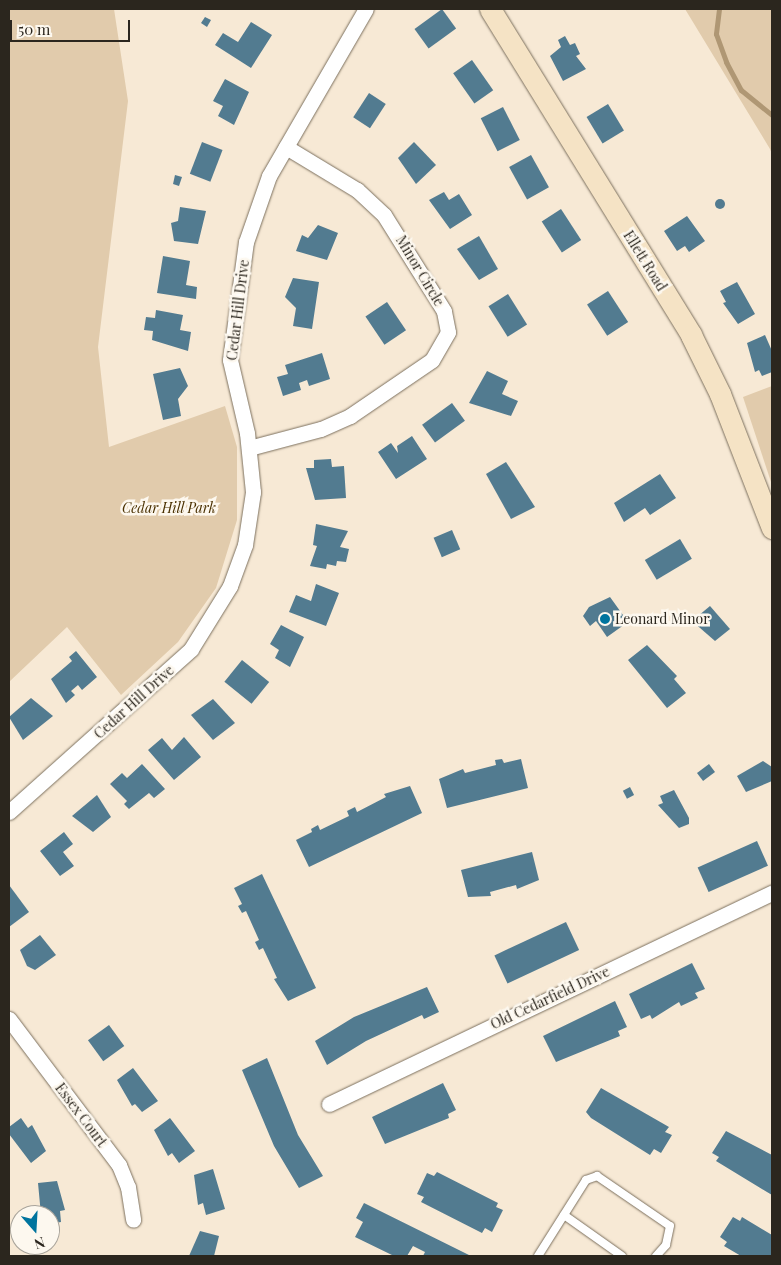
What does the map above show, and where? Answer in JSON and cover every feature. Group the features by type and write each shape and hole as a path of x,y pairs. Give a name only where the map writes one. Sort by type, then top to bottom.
{"street":[{"name":"Cedar Hill Drive","path":"9,812 168,672 206,629 230,586 245,545 253,492 249,448 232,384 231,346 252,219 286,147 366,9"},
{"name":"Ellett Road","path":"490,9 691,335 720,394 772,528"},
{"name":"Minor Circle","path":"249,448 321,429 350,416 432,360 448,332 444,311 384,215 358,190 286,147"},
{"name":"Old Cedarfield Drive","path":"328,1104 772,893"},
{"name":"Essex Court","path":"9,1019 119,1165 128,1187 133,1220"}],"lane":[{"path":"538,1256 586,1180 597,1176 670,1226 666,1245 656,1256"},
{"path":"564,1215 622,1256"}],"green space":[{"name":"Cedar Hill Park","path":"9,9 114,9 128,101 98,347 109,447 225,406 237,447 237,520 216,588 178,642 121,695 67,627 9,682"},
{"path":"685,9 772,9 772,154 770,149"},
{"path":"772,386 772,485 743,397"}],"building":[{"path":"442,9 456,28 429,48 414,29"},
{"path":"205,17 211,20 207,27 201,23"},
{"path":"251,22 272,35 251,68 215,45 223,33 238,42"},
{"path":"565,36 570,45 575,43 580,54 576,56 586,69 563,81 550,56 561,47 558,40"},
{"path":"472,60 493,90 474,104 453,73"},
{"path":"225,79 249,92 234,125 218,116 223,106 213,101"},
{"path":"369,93 386,104 370,128 353,117"},
{"path":"608,104 624,131 603,143 587,117"},
{"path":"503,107 520,140 498,151 481,118"},
{"path":"202,142 223,150 210,182 190,174"},
{"path":"414,142 436,165 416,184 398,158"},
{"path":"531,155 549,187 527,199 509,167"},
{"path":"175,175 182,177 179,186 173,184"},
{"path":"444,192 449,200 459,194 472,215 450,229 429,200"},
{"path":"718,199 722,199 725,204 724,208 718,209 715,206 715,202"},
{"path":"180,207 206,211 198,244 174,241 171,223 178,221"},
{"path":"561,209 581,240 562,253 542,222"},
{"path":"687,216 705,241 689,252 685,246 677,251 664,231"},
{"path":"318,225 338,233 327,260 296,251 302,235 308,238"},
{"path":"479,236 498,269 479,280 457,249"},
{"path":"163,256 190,261 186,285 197,287 196,299 157,293"},
{"path":"293,278 319,282 312,329 293,326 296,308 285,297"},
{"path":"737,282 755,314 738,324 723,303 726,302 720,291"},
{"path":"608,291 628,322 607,336 587,305"},
{"path":"508,294 527,325 508,337 488,306"},
{"path":"387,302 406,330 384,345 365,317"},
{"path":"156,310 183,315 180,330 191,332 188,351 152,340 153,331 144,330 146,317 155,318"},
{"path":"765,335 772,351 772,372 762,376 759,370 755,372 747,343"},
{"path":"322,353 330,379 309,386 307,380 299,383 301,390 283,396 277,377 288,374 285,365"},
{"path":"180,368 188,386 178,399 181,416 163,420 153,374"},
{"path":"487,371 508,381 502,394 518,401 511,416 469,403"},
{"path":"452,403 465,421 435,443 422,425"},
{"path":"412,436 427,459 396,479 378,452 391,443 398,453 397,446"},
{"path":"331,459 332,467 344,466 346,498 315,500 306,468 314,468 314,460"},
{"path":"506,462 535,507 511,519 486,474"},
{"path":"660,474 676,498 650,515 645,508 624,522 614,503"},
{"path":"316,524 348,531 340,547 349,549 346,562 337,561 336,566 327,564 326,569 310,566 317,546 313,545"},
{"path":"452,530 460,549 442,557 434,538"},
{"path":"680,539 692,559 657,580 645,560"},
{"path":"316,584 339,593 326,626 289,612 296,595 311,601"},
{"name":"Leonard Minor","path":"610,597 628,622 607,637 596,621 590,626 583,616 589,607"},
{"path":"710,606 730,629 715,641 692,621"},
{"path":"281,625 304,637 290,667 275,658 279,650 270,644"},
{"path":"647,645 677,676 674,679 686,693 667,708 628,660"},
{"path":"76,651 97,677 82,690 78,685 71,691 75,695 66,703 51,679 72,661 69,657"},
{"path":"242,660 269,682 252,704 224,682"},
{"path":"31,698 53,716 23,740 9,717"},
{"path":"213,699 235,723 213,740 191,715"},
{"path":"184,737 201,757 174,780 148,750 162,738 172,750"},
{"path":"502,759 504,763 521,759 528,788 447,808 439,779 463,769 465,773 496,765 495,760"},
{"path":"763,761 772,767 772,781 746,792 737,776"},
{"path":"142,764 165,789 154,798 149,793 129,809 124,804 127,801 110,784 122,773 127,778"},
{"path":"709,764 715,772 703,781 697,773"},
{"path":"410,786 422,813 309,867 296,840 312,832 311,829 318,825 320,830 349,816 347,811 355,807 357,812 386,797 384,794"},
{"path":"630,787 634,795 627,799 623,791"},
{"path":"674,790 689,818 689,824 679,828 658,805 663,803 660,796"},
{"path":"97,795 111,817 93,832 72,816"},
{"path":"64,832 73,844 63,852 74,866 60,876 40,851"},
{"path":"757,841 768,866 709,892 698,867"},
{"path":"532,852 539,880 517,889 516,885 490,892 491,896 468,897 461,870"},
{"path":"262,874 316,988 288,1001 274,979 277,978 263,948 259,950 255,942 259,940 246,911 242,913 238,906 242,904 234,888"},
{"path":"9,885 29,912 9,927"},
{"path":"566,922 579,950 508,983 494,955"},
{"path":"40,935 56,955 35,970 27,966 20,950"},
{"path":"692,963 705,989 695,993 698,998 681,1006 679,1002 652,1019 650,1015 641,1019 629,994"},
{"path":"427,987 439,1012 424,1019 422,1015 366,1041 327,1065 315,1041 354,1017"},
{"path":"615,1001 627,1027 618,1031 620,1036 556,1062 543,1036"},
{"path":"109,1025 124,1046 103,1061 88,1040"},
{"path":"267,1058 298,1135 323,1176 299,1188 274,1146 242,1070"},
{"path":"133,1068 158,1101 142,1112 135,1104 132,1106 117,1080"},
{"path":"443,1083 456,1110 448,1114 449,1118 385,1144 372,1117"},
{"path":"601,1088 669,1127 665,1132 672,1135 661,1153 654,1149 650,1155 591,1118 586,1112"},
{"path":"21,1118 28,1128 32,1125 46,1151 31,1163 9,1134 9,1127"},
{"path":"170,1118 195,1151 179,1163 172,1153 168,1156 154,1130"},
{"path":"726,1131 772,1155 772,1195 716,1161 719,1157 712,1153"},
{"path":"213,1169 225,1209 206,1215 203,1203 198,1205 194,1175"},
{"path":"437,1172 498,1203 496,1207 503,1210 492,1232 485,1228 482,1233 421,1202 424,1197 417,1194 427,1173 434,1176"},
{"path":"57,1181 65,1210 60,1211 60,1205 40,1205 38,1183"},
{"path":"364,1203 471,1256 423,1256 425,1252 413,1246 407,1256 394,1256 355,1237 363,1222 356,1218"},
{"path":"733,1217 740,1221 742,1217 772,1235 772,1256 741,1256 724,1246 727,1242 720,1237"},
{"path":"200,1231 219,1236 214,1256 189,1256"}],"waterway":[{"path":"719,9 716,34 726,62 741,90 772,115"}],"place":[{"name":"Leonard Minor","path":"605,619"}]}
